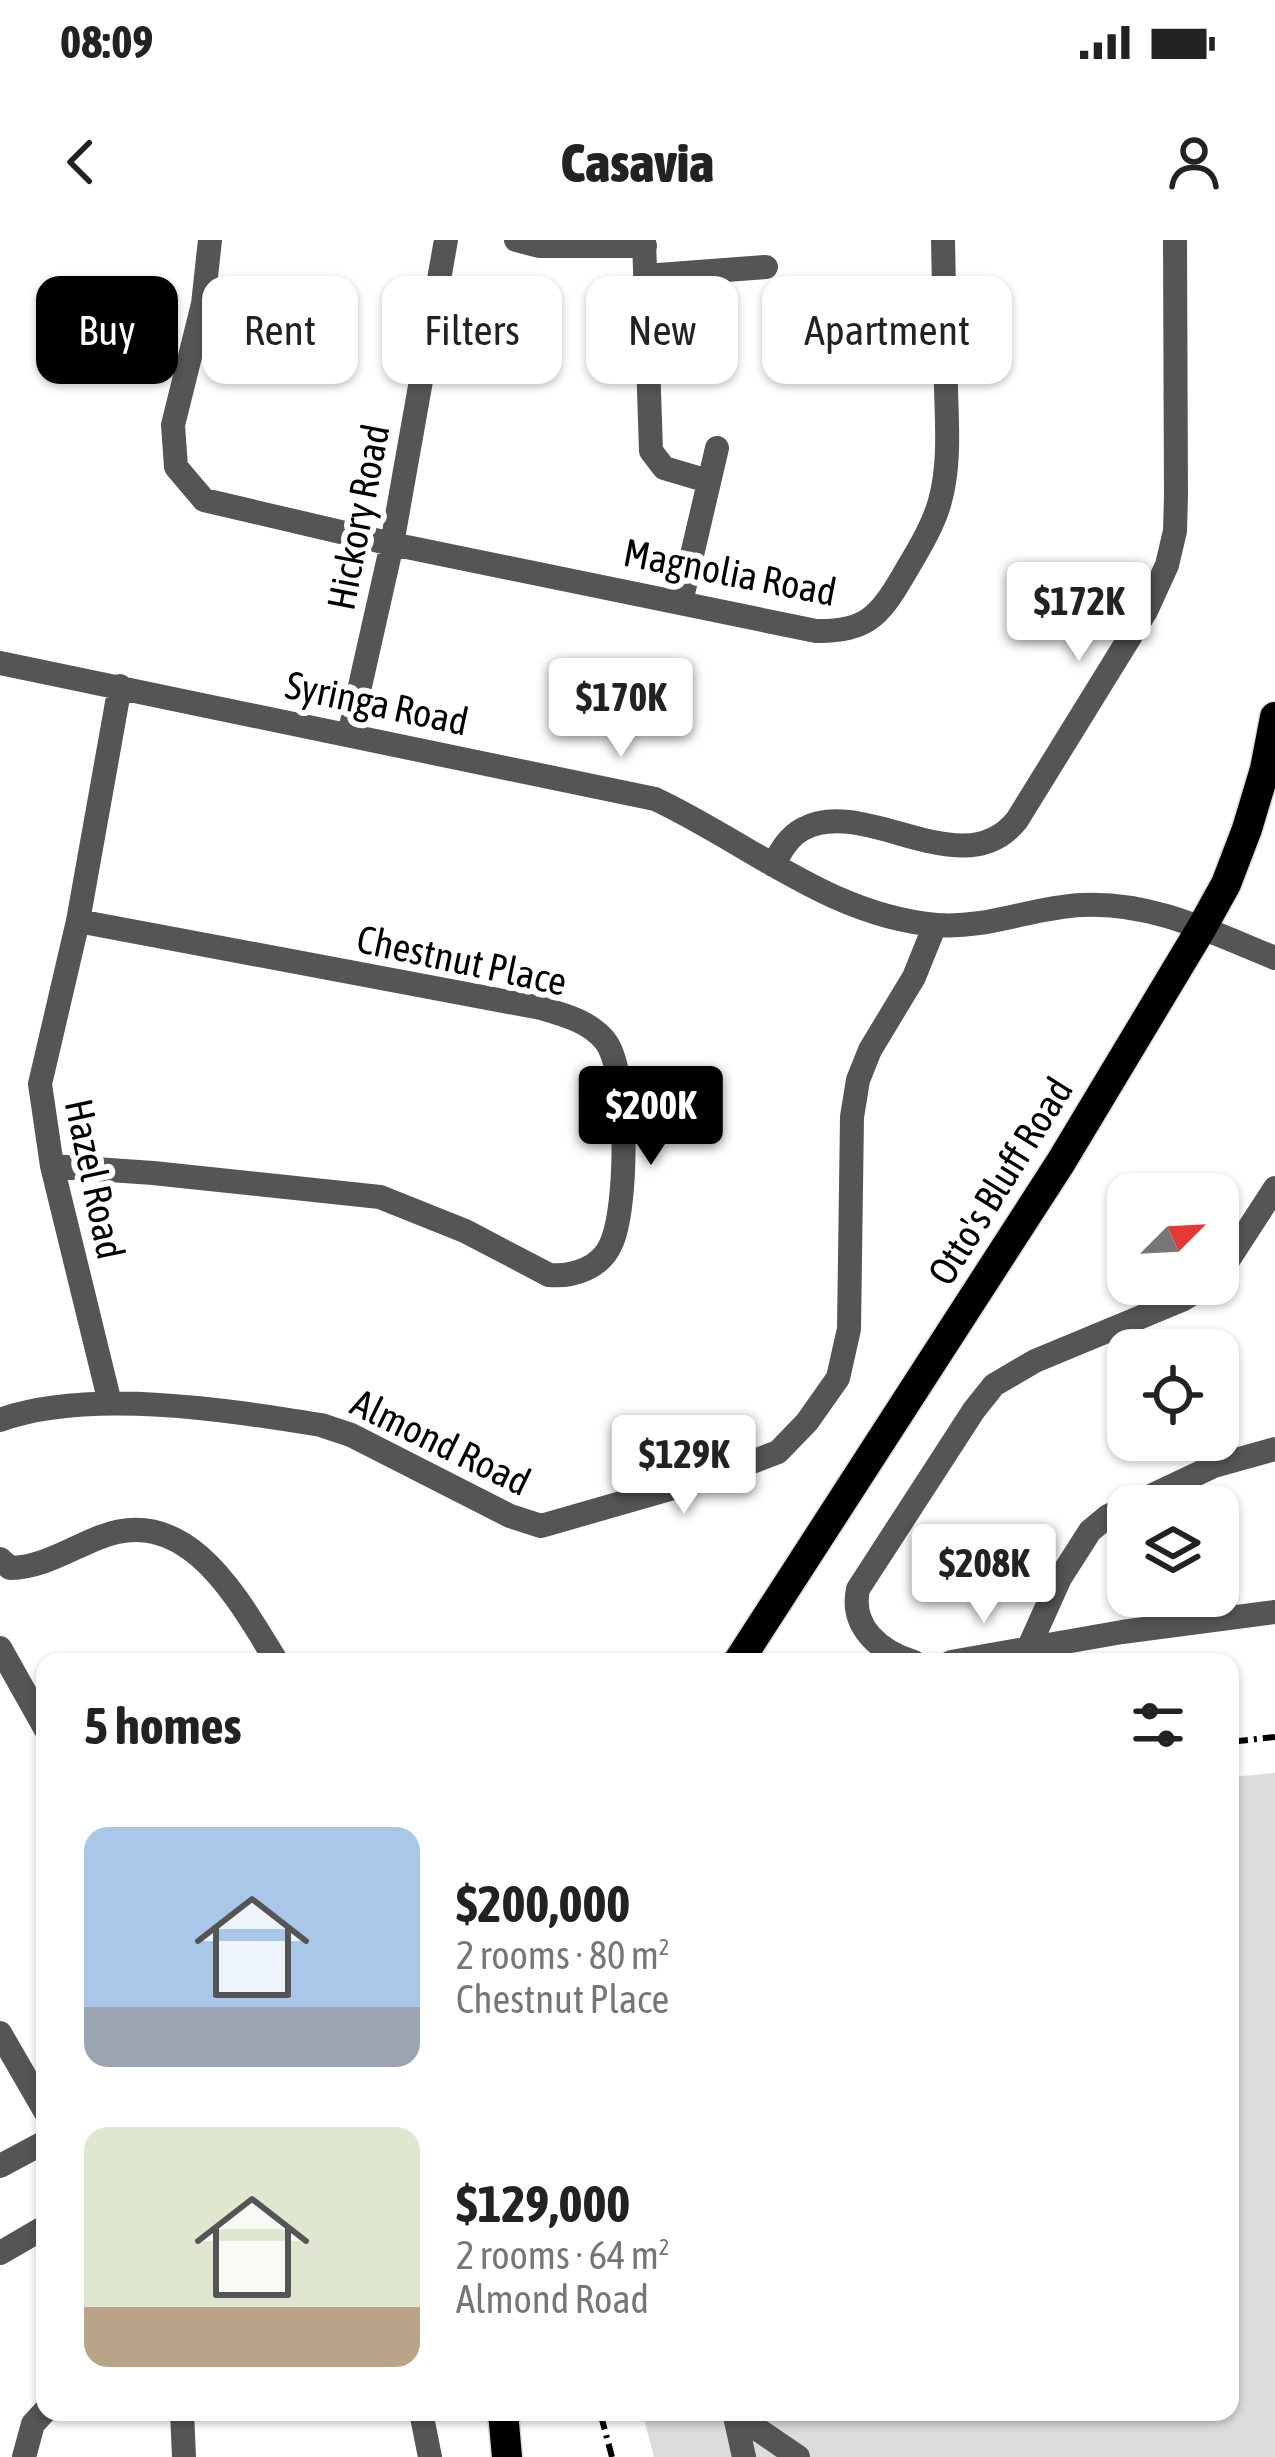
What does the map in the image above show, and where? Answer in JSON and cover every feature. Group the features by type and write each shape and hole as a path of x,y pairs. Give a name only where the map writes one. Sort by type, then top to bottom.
{"main road":[{"name":"Otto's Bluff Road","path":"744,1653 1060,1162 1226,884 1247,829 1275,717"},
{"path":"503,2421 507,2457"}],"street":[{"name":"Magnolia Road","path":"210,240 202,304 173,425 172,451 181,477 204,500 392,544 839,632 863,625 896,588 923,540 946,478 943,240"},
{"name":"Hickory Road","path":"349,735 392,544 446,240"},
{"path":"516,240 539,246 644,243 645,276 766,267"},
{"path":"773,865 786,842 812,825 854,825 971,847 998,839 1017,820 1146,611 1167,565 1176,496 1174,240"},
{"path":"649,384 651,451 664,468 709,481"},
{"path":"681,602 718,448"},
{"name":"Syringa Road","path":"0,663 655,799 837,901 934,925 975,925 1054,908 1114,904 1174,917 1275,958"},
{"name":"Hazel Road","path":"110,1403 52,1166 40,1084 78,921 120,686"},
{"name":"Chestnut Place","path":"52,1166 380,1197 465,1231 549,1275 564,1276 595,1264 610,1248 618,1208 623,1092 608,1045 586,1024 541,1008 78,921"},
{"name":"Almond Road","path":"0,1420 43,1408 110,1403 320,1425 351,1435 510,1516 541,1526 716,1476 778,1452 807,1423 838,1378 849,1329 852,1117 858,1080 914,977 934,925"},
{"path":"1239,1244 1275,1189"},
{"path":"893,1653 881,1648 857,1615 858,1589 974,1410 1010,1373 1171,1305"},
{"path":"1028,1649 1060,1578 1090,1531 1108,1516 1214,1466 1275,1449"},
{"path":"0,1558 10,1568 27,1567 65,1555 100,1536 137,1528 171,1535 190,1545 239,1601 271,1653"},
{"path":"1004,1653 1275,1612"},
{"path":"0,1648 36,1712"},
{"path":"0,2033 36,2095"},
{"path":"0,2166 36,2147"},
{"path":"0,2253 36,2232"},
{"path":"25,2457 36,2420"},
{"path":"182,2421 184,2457"},
{"path":"423,2421 430,2457"},
{"path":"736,2421 744,2457"},
{"path":"747,2421 798,2457"}],"shaded area":[{"path":"1275,1773 1275,2457 654,2457 644,2421 1239,2421 1239,1776"}],"railway":[{"path":"1239,1741 1275,1737"},
{"path":"602,2421 612,2457"}]}
